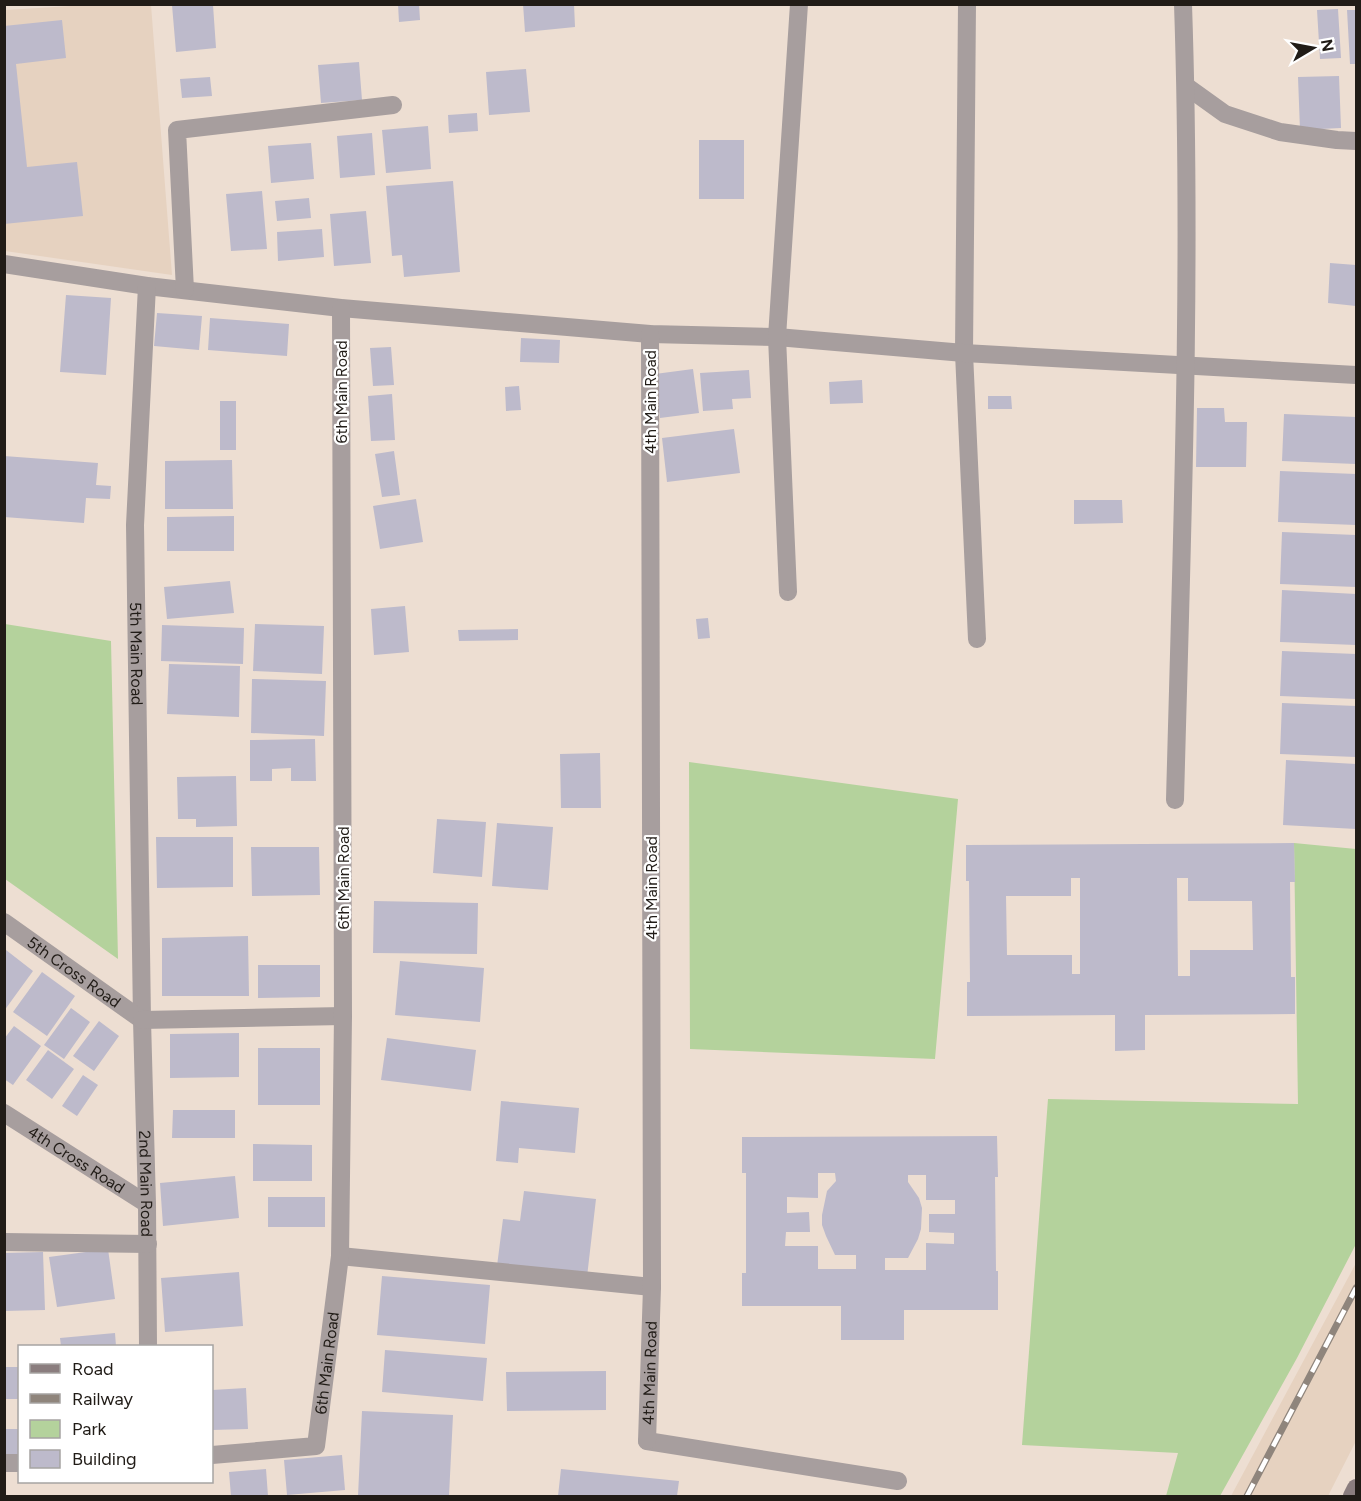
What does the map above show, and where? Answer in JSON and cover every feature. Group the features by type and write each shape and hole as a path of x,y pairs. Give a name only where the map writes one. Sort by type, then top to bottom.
{"street":[{"path":"788,592 777,337 799,4"},
{"path":"967,4 964,353 977,639"},
{"path":"1175,800 1187,365 1186,86 1183,4"},
{"path":"1186,86 1225,114 1280,132 1356,141"},
{"path":"185,290 177,130 393,105"},
{"path":"4,264 147,286 341,308 650,334 777,337 964,353 1356,375"},
{"name":"5th Main Road","path":"142,1020 135,525 147,286"},
{"name":"6th Main Road","path":"213,1455 316,1446 340,1256 343,1016 341,308"},
{"name":"4th Main Road","path":"650,334 652,1287 647,1441 898,1481"},
{"name":"5th Cross Road","path":"4,922 142,1020"},
{"path":"142,1020 343,1016"},
{"name":"2nd Main Road","path":"142,1020 148,1244 148,1345"},
{"name":"4th Cross Road","path":"4,1113 147,1204"},
{"path":"4,1242 148,1244"},
{"path":"340,1256 652,1287"},
{"path":"1352,1497 1356,1488"}],"shaded area":[{"path":"87,5 151,5 172,275 5,251 5,10"},
{"path":"1356,1263 1356,1441 1328,1496 1231,1496"}],"green space":[{"path":"5,624 111,641 118,959 5,879"},
{"path":"689,762 958,799 935,1059 690,1049"},
{"path":"1294,843 1356,849 1356,1244 1297,1358 1220,1496 1166,1496 1178,1453 1022,1445 1048,1099 1298,1104"}],"building":[{"path":"398,4 419,4 420,20 399,22"},
{"path":"523,4 574,4 575,27 525,32"},
{"path":"172,5 213,5 216,48 176,52"},
{"path":"1338,9 1341,58 1320,59 1317,10"},
{"path":"1347,10 1356,10 1356,64 1350,64"},
{"path":"62,20 66,58 16,64 27,167 77,162 83,216 4,224 4,26"},
{"path":"359,62 362,100 321,103 318,65"},
{"path":"526,69 530,112 489,115 486,72"},
{"path":"1339,76 1341,128 1300,130 1298,77"},
{"path":"210,77 212,96 182,98 180,79"},
{"path":"477,113 478,131 449,133 448,115"},
{"path":"428,126 431,169 386,173 382,130"},
{"path":"372,133 375,175 340,178 337,136"},
{"path":"699,140 744,140 744,199 699,199"},
{"path":"311,143 314,179 271,183 268,146"},
{"path":"453,181 460,272 404,277 402,255 392,256 386,186"},
{"path":"262,191 267,249 231,251 226,194"},
{"path":"309,198 311,218 277,221 275,201"},
{"path":"366,211 371,263 334,266 330,214"},
{"path":"322,229 324,257 278,261 277,232"},
{"path":"1330,263 1356,265 1356,306 1328,303"},
{"path":"66,295 111,298 106,375 60,372"},
{"path":"157,313 202,316 199,350 154,346"},
{"path":"210,318 289,324 287,356 208,350"},
{"path":"521,338 560,340 559,363 520,362"},
{"path":"391,347 394,385 373,386 370,348"},
{"path":"693,369 699,413 660,418 655,374"},
{"path":"749,370 751,398 732,399 733,409 703,411 700,373"},
{"path":"862,380 863,403 830,404 829,382"},
{"path":"519,386 521,410 506,411 505,387"},
{"path":"392,394 395,440 371,441 368,396"},
{"path":"988,396 1011,396 1012,409 988,409"},
{"path":"220,401 236,401 236,450 220,450"},
{"path":"1197,408 1224,408 1225,422 1247,422 1246,467 1196,467"},
{"path":"1284,414 1356,417 1356,464 1282,461"},
{"path":"734,429 740,473 667,482 662,438"},
{"path":"394,451 400,495 382,497 375,454"},
{"path":"4,456 98,463 96,485 111,486 110,499 86,498 84,523 4,517"},
{"path":"232,460 233,509 165,509 165,461"},
{"path":"1280,471 1356,474 1356,525 1278,522"},
{"path":"416,499 423,542 380,549 373,506"},
{"path":"1074,500 1122,500 1123,523 1074,524"},
{"path":"234,516 234,551 167,551 167,517"},
{"path":"1282,532 1356,535 1356,587 1280,584"},
{"path":"230,581 234,613 167,619 164,587"},
{"path":"1282,590 1356,594 1356,645 1280,642"},
{"path":"405,606 409,652 374,655 371,609"},
{"path":"708,618 710,638 698,639 696,619"},
{"path":"255,624 324,626 322,674 253,671"},
{"path":"162,625 244,628 243,664 161,661"},
{"path":"518,629 518,640 459,641 458,630"},
{"path":"1282,651 1356,654 1356,699 1280,696"},
{"path":"169,664 240,666 239,717 167,714"},
{"path":"252,679 326,681 324,736 251,733"},
{"path":"1282,703 1356,706 1356,757 1280,754"},
{"path":"315,739 316,781 291,781 291,768 272,769 272,781 250,781 250,740"},
{"path":"600,753 601,808 561,808 560,754"},
{"path":"1286,760 1356,764 1356,829 1283,825"},
{"path":"236,776 237,826 196,827 196,819 178,819 177,777"},
{"path":"437,819 486,822 482,877 433,873"},
{"path":"497,823 553,827 548,890 492,886"},
{"path":"156,837 233,837 233,887 157,888"},
{"path":"1294,843 1295,882 1290,882 1291,977 1295,977 1295,1014 1145,1015 1145,1050 1115,1051 1115,1015 967,1016 967,982 970,982 969,881 966,881 966,845","holes":["1071,878 1080,878 1080,974 1072,974 1072,955 1007,955 1006,896 1071,896","1177,878 1188,878 1188,901 1252,901 1253,950 1190,950 1190,976 1178,976"]},
{"path":"251,847 319,847 320,895 252,896"},
{"path":"374,901 478,903 477,954 373,953"},
{"path":"248,936 249,996 162,996 162,938"},
{"path":"6,950 33,971 4,1011 4,952"},
{"path":"400,961 484,968 480,1022 395,1015"},
{"path":"258,965 320,965 320,997 258,998"},
{"path":"42,972 75,996 47,1036 13,1012"},
{"path":"71,1008 90,1022 64,1059 44,1045"},
{"path":"99,1021 119,1036 94,1071 73,1056"},
{"path":"14,1026 41,1046 13,1085 4,1079 4,1039"},
{"path":"239,1033 239,1077 170,1078 170,1034"},
{"path":"387,1038 476,1050 471,1091 381,1080"},
{"path":"258,1048 320,1048 320,1105 258,1105"},
{"path":"48,1050 74,1069 52,1099 26,1080"},
{"path":"83,1075 98,1085 77,1116 62,1106"},
{"path":"501,1101 579,1108 575,1153 519,1148 518,1163 496,1161"},
{"path":"173,1110 235,1110 235,1138 172,1138"},
{"path":"997,1136 998,1177 995,1177 998,1310 904,1310 904,1340 841,1340 841,1306 742,1306 742,1273 746,1273 746,1173 742,1173 742,1137","holes":["818,1173 835,1173 836,1181 827,1191 822,1225 835,1255 856,1255 856,1269 818,1269 818,1246 785,1246 786,1232 810,1232 809,1212 787,1213 787,1197 818,1198","908,1175 926,1175 926,1200 955,1200 955,1214 929,1214 929,1232 954,1233 954,1244 926,1243 926,1270 885,1270 885,1258 908,1258 921,1229 922,1208 919,1198 908,1182"]},
{"path":"253,1144 312,1145 312,1181 253,1181"},
{"path":"235,1176 239,1218 163,1226 160,1183"},
{"path":"524,1191 596,1199 587,1277 497,1266 503,1219 520,1221"},
{"path":"268,1197 325,1197 325,1227 268,1227"},
{"path":"108,1249 115,1299 57,1307 49,1257"},
{"path":"43,1252 45,1310 4,1311 4,1253"},
{"path":"239,1272 243,1326 165,1332 161,1278"},
{"path":"382,1276 490,1285 485,1344 377,1335"},
{"path":"115,1333 116,1345 61,1345 60,1338"},
{"path":"385,1350 487,1358 483,1401 382,1392"},
{"path":"4,1367 18,1367 18,1399 4,1399"},
{"path":"606,1371 606,1410 507,1411 506,1372"},
{"path":"246,1388 248,1429 213,1430 213,1390"},
{"path":"362,1411 453,1415 449,1496 358,1496"},
{"path":"6,1429 18,1429 18,1455 6,1455"},
{"path":"342,1455 345,1490 287,1495 284,1460"},
{"path":"266,1469 268,1496 231,1496 229,1472"},
{"path":"561,1469 679,1481 677,1496 558,1496"}],"railway":[{"path":"1247,1496 1356,1288"}]}
